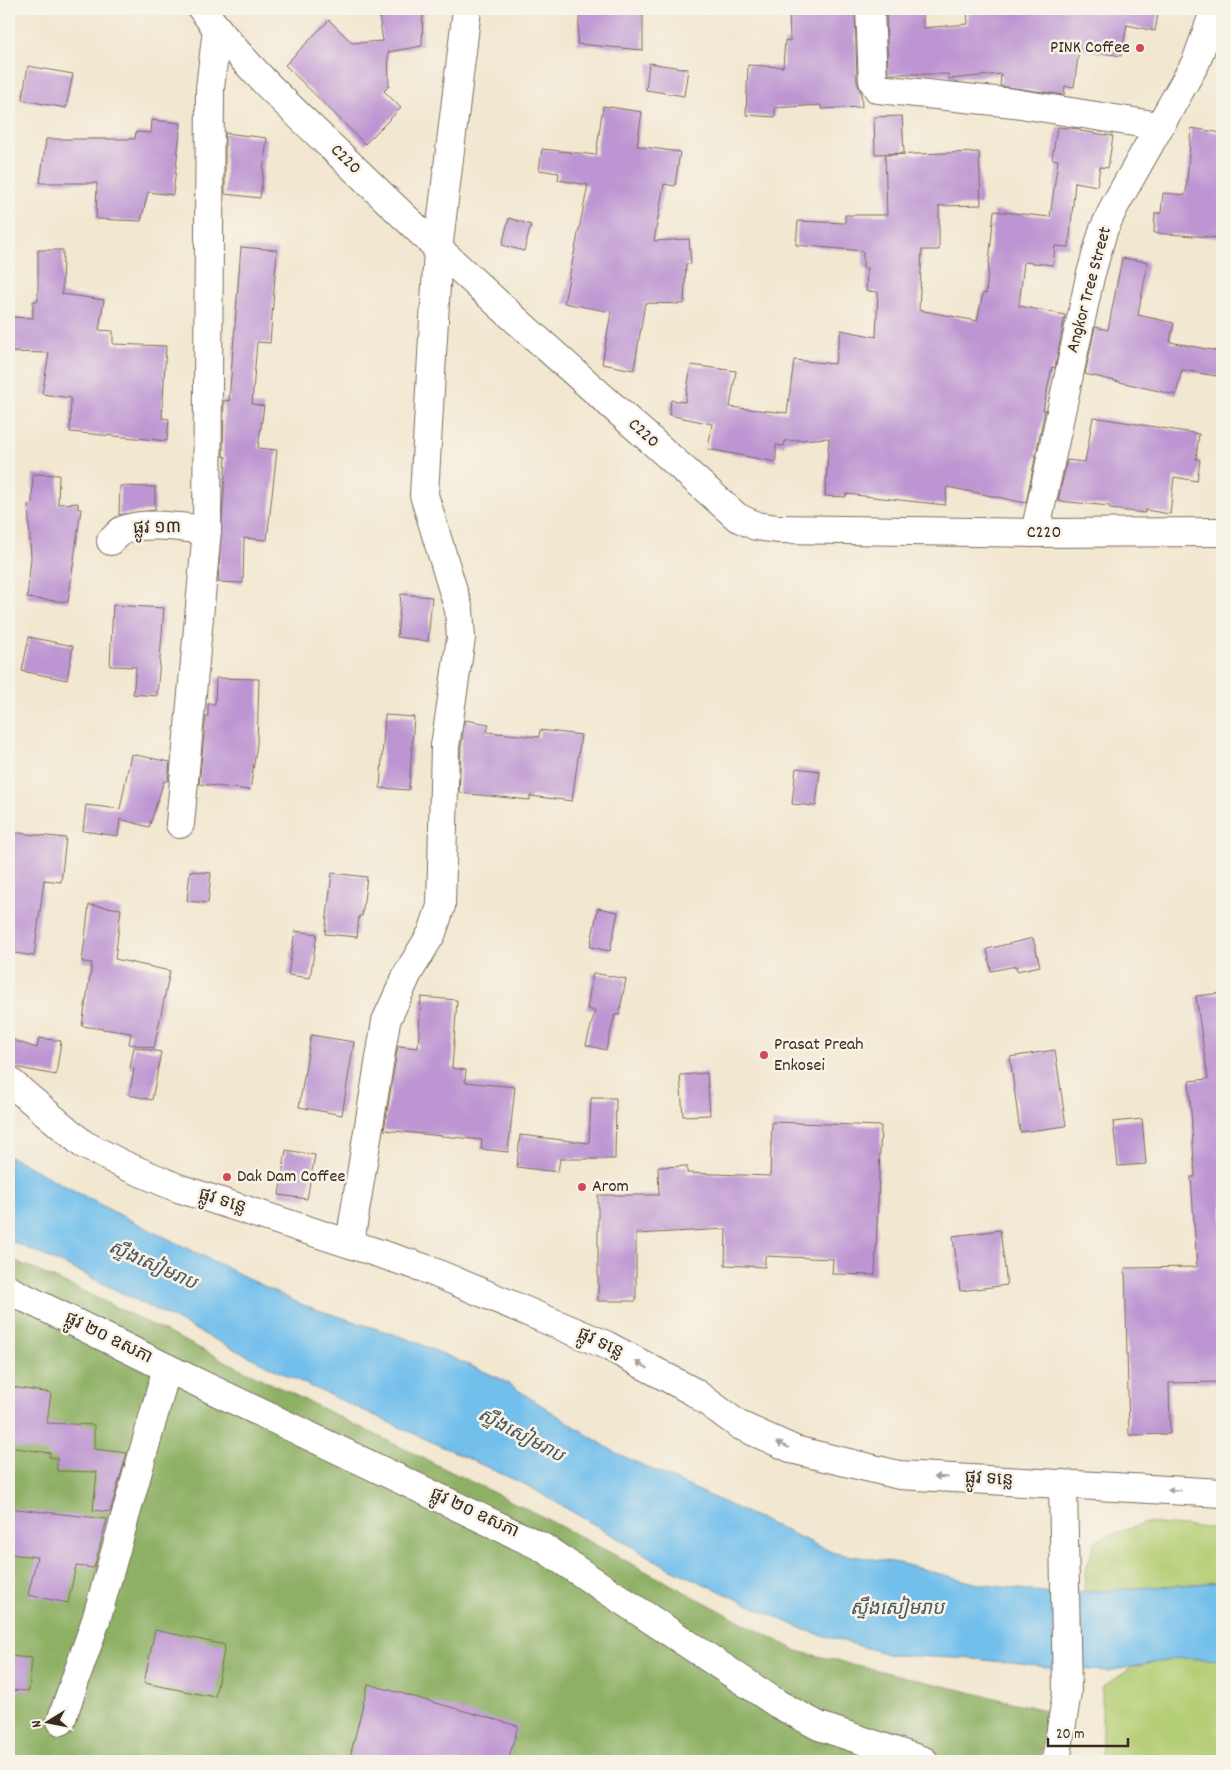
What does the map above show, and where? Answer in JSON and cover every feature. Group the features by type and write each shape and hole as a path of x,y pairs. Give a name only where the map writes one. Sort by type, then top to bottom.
{"street":[{"path":"350,1242 386,1021 408,973 432,933 440,906 445,746 461,638 459,610 424,495 438,250 467,9"},
{"path":"870,9 872,81 878,88 1014,104 1159,126"},
{"name":"Angkor Tree Street","path":"1034,533 1090,277 1103,231 1114,204 1196,62 1215,9"},
{"path":"180,824 207,530 210,19"},
{"name":"C220","path":"210,19 273,89 438,250 737,517 756,526 778,529 1034,533 1222,532"},
{"name":"ផ្លូវ ១៣","path":"111,541 122,531 136,527 207,530"},
{"name":"ផ្លូវ ទន្លេ","path":"9,1081 83,1144 124,1164 178,1188 350,1242 424,1268 606,1346 694,1392 739,1425 795,1450 899,1475 1222,1493"},
{"name":"ផ្លូវ ២០ ឧសភា","path":"9,1290 167,1368 542,1547 778,1704 819,1726 924,1761"},
{"path":"61,1721 96,1620 167,1368"},
{"path":"1056,1761 1067,1692 1062,1484"}],"green space":[{"path":"9,1258 91,1295 537,1514 797,1651 1045,1710 1040,1761 9,1761"},
{"path":"1145,1523 1222,1529 1222,1582 1084,1592 1085,1572 1096,1540"},
{"path":"1181,1658 1222,1660 1222,1761 1102,1761 1102,1687 1135,1666"}],"water":[{"name":"ស្ទឹងសៀមរាប","path":"9,1156 118,1214 300,1304 408,1339 499,1378 616,1453 834,1553 899,1563 978,1584 1060,1594 1222,1582 1222,1660 1181,1658 1108,1671 1046,1667 975,1659 891,1655 805,1630 667,1567 528,1486 284,1374 80,1272 9,1240"}],"building":[{"path":"378,9 423,9 422,46 388,52 389,86 384,91 401,108 365,144 285,65 329,20 352,43 383,41"},
{"path":"580,9 643,9 643,50 577,44"},
{"path":"789,9 855,9 857,82 861,92 862,107 821,109 821,105 775,108 775,117 746,115 748,65 783,67 785,40 790,41"},
{"path":"886,9 923,9 923,28 968,24 967,9 1159,9 1155,31 1127,25 1121,56 1079,49 1074,87 1065,86 1064,95 1000,86 1001,74 949,79 948,74 888,74"},
{"path":"649,63 688,69 684,96 646,90"},
{"path":"28,66 73,74 66,108 22,100"},
{"path":"603,106 642,112 637,146 680,152 675,186 664,184 654,241 689,239 691,264 686,264 684,304 645,303 634,370 602,364 611,312 564,303 588,185 558,180 559,173 539,170 542,149 596,155"},
{"path":"902,116 904,153 875,154 874,117"},
{"path":"152,120 181,123 173,195 148,192 141,221 96,219 97,183 40,183 46,139 135,139 136,132 151,133"},
{"path":"1057,127 1080,129 1080,131 1113,136 1108,168 1100,167 1097,186 1075,182 1069,247 1055,246 1053,265 1024,262 1019,306 1065,315 1055,368 1052,367 1043,410 1045,410 1026,503 947,487 945,505 846,494 846,497 825,496 829,438 785,441 784,446 776,445 776,462 708,449 712,424 669,415 671,400 685,402 691,365 736,371 730,407 787,413 794,360 835,364 841,330 876,337 878,292 866,291 867,268 863,268 863,251 796,245 798,221 845,223 845,215 887,215 885,155 979,152 981,205 939,206 939,250 922,250 919,310 977,321 983,293 986,294 994,211 1050,217 1058,160 1052,159"},
{"path":"1191,128 1222,133 1222,238 1154,233 1155,213 1161,213 1163,193 1186,195"},
{"path":"225,133 267,138 260,198 225,194"},
{"path":"509,218 531,225 524,251 502,245"},
{"path":"241,247 277,250 270,343 257,342 252,404 264,406 258,448 277,450 267,540 244,538 243,583 218,582 226,457 223,456 224,400 229,401"},
{"path":"38,250 63,250 62,294 104,300 99,330 113,331 113,344 166,346 162,418 169,419 167,441 70,432 71,398 42,394 49,353 9,352 9,317 33,318 33,301 38,301"},
{"path":"1122,258 1148,262 1138,315 1174,323 1170,342 1222,352 1222,377 1182,370 1176,395 1085,374 1095,327 1108,330"},
{"path":"1093,417 1199,434 1196,459 1200,460 1197,481 1174,477 1170,514 1145,510 1145,513 1110,509 1110,506 1058,501 1067,460 1085,462"},
{"path":"33,474 59,475 58,504 78,503 78,509 81,509 68,602 27,598 31,558 28,505 32,505"},
{"path":"120,486 155,487 155,510 119,515"},
{"path":"401,594 432,597 428,641 397,637"},
{"path":"113,605 164,608 157,696 133,694 136,667 110,666"},
{"path":"29,637 73,646 67,680 22,671"},
{"path":"216,678 259,679 257,744 250,790 199,784 206,716 208,716 208,704 215,704"},
{"path":"385,715 414,717 409,790 380,788"},
{"path":"465,720 489,724 487,732 539,737 540,730 581,735 572,801 530,796 530,800 459,793 461,747"},
{"path":"131,754 170,762 168,781 164,781 149,827 120,819 118,836 83,831 86,805 120,809"},
{"path":"796,768 820,771 816,806 792,804"},
{"path":"9,832 66,838 61,882 44,880 34,956 9,952"},
{"path":"190,871 211,873 208,903 187,901"},
{"path":"332,873 367,877 357,937 325,934"},
{"path":"89,905 121,909 115,959 170,971 154,1048 129,1044 131,1033 82,1026 92,963 82,962"},
{"path":"598,908 618,912 610,951 590,947"},
{"path":"295,931 317,934 310,978 288,975"},
{"path":"1033,938 1040,966 1017,971 1016,966 991,971 987,949"},
{"path":"593,973 626,979 619,1015 615,1015 606,1050 586,1045 595,1011 587,1009"},
{"path":"1222,993 1222,1382 1169,1383 1170,1434 1129,1435 1125,1268 1197,1267 1191,1177 1195,1177 1189,1081 1208,1079 1196,996"},
{"path":"421,997 457,1000 452,1068 466,1070 465,1082 515,1087 508,1152 481,1149 482,1140 384,1130 398,1046 418,1048"},
{"path":"311,1035 354,1042 342,1115 299,1107"},
{"path":"39,1038 61,1041 56,1075 9,1066 9,1039 37,1048"},
{"path":"134,1047 161,1052 152,1100 129,1095 134,1069 130,1068"},
{"path":"1055,1050 1066,1126 1020,1132 1010,1057"},
{"path":"707,1073 710,1115 683,1116 680,1075"},
{"path":"591,1098 616,1098 615,1159 560,1159 558,1172 517,1167 520,1135 589,1143"},
{"path":"1142,1119 1146,1164 1118,1166 1113,1122"},
{"path":"772,1122 881,1126 875,1275 832,1274 833,1259 765,1256 765,1267 725,1265 726,1229 636,1234 636,1301 598,1301 598,1195 659,1195 658,1167 687,1166 687,1173 770,1176"},
{"path":"286,1150 315,1155 307,1199 279,1195"},
{"path":"1000,1230 1007,1285 960,1291 953,1236"},
{"path":"12,1387 51,1393 47,1423 94,1425 94,1449 127,1453 110,1512 93,1510 97,1472 57,1471 57,1458 49,1457 50,1453 9,1447 9,1412"},
{"path":"9,1508 107,1519 94,1568 76,1566 68,1603 28,1595 37,1557 9,1554"},
{"path":"155,1630 225,1645 215,1697 144,1683"},
{"path":"9,1656 32,1658 29,1691 9,1690"},
{"path":"368,1684 518,1726 508,1761 349,1761"}],"place":[{"name":"PINK Coffee","path":"1140,48"},
{"name":"Prasat Preah Enkosei","path":"764,1055"},
{"name":"Dak Dam Coffee","path":"227,1177"},
{"name":"Arom","path":"582,1187"}]}
